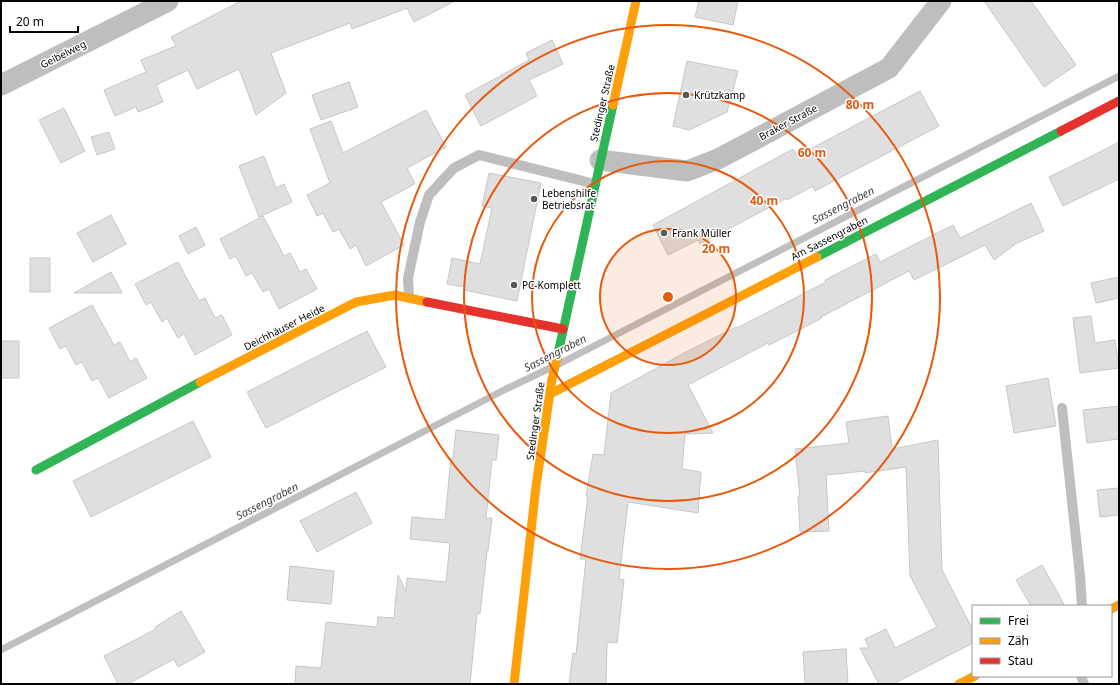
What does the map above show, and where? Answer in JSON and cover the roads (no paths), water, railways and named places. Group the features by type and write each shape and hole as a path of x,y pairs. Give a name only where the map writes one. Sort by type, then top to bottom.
{"street":[{"name":"Geibelweg","path":"1,85 168,1"},
{"name":"Stedinger Straße","path":"514,684 536,486 552,379 636,1"},
{"name":"Braker Straße","path":"600,160 687,171 718,159 889,68 941,1"},
{"name":"Am Sassengraben","path":"550,394 1119,102"},
{"name":"Deichhäuser Heide","path":"36,470 186,389 356,302 395,295 563,329"},
{"path":"959,684 973,677"}],"lane":[{"path":"409,298 408,278 420,222 429,195 454,168 479,155 595,184"},
{"path":"1062,408 1082,605"}],"waterway":[{"name":"Sassengraben","path":"559,364 1119,76"},
{"name":"Sassengraben","path":"1,650 506,389 550,368"}],"place":[{"name":"Krützkamp","path":"686,95"},
{"name":"Lebenshilfe Betriebsrat","path":"534,199"},
{"name":"Frank Müller","path":"664,233"},
{"name":"PC-Komplett","path":"514,285"}]}
